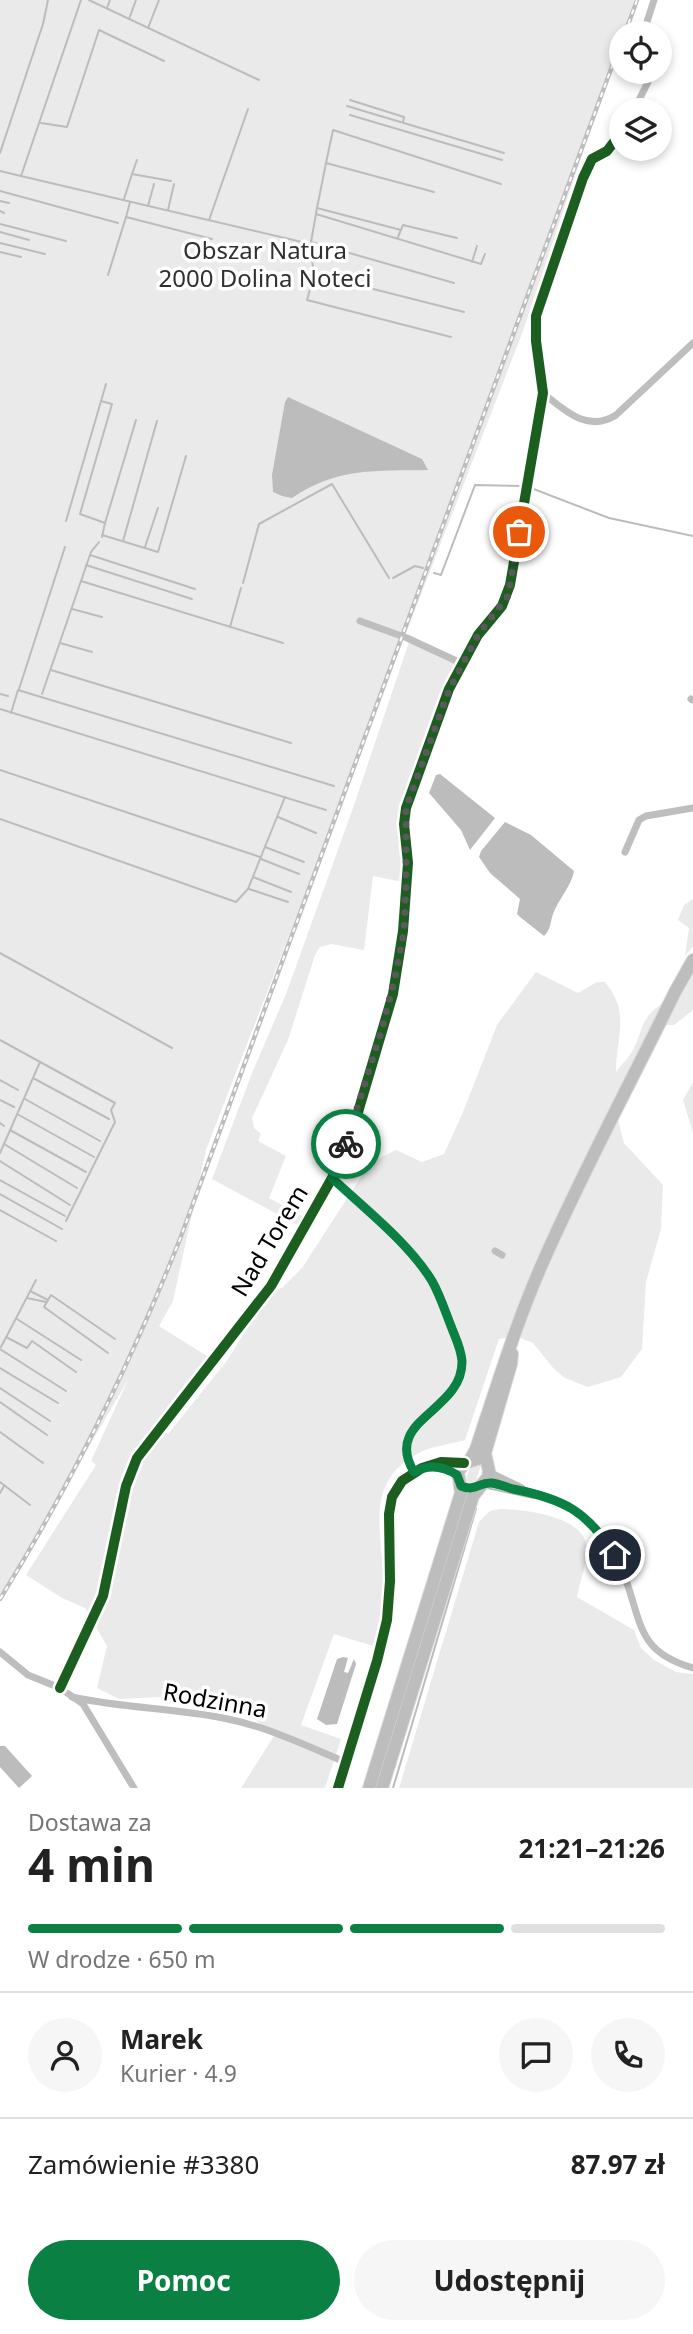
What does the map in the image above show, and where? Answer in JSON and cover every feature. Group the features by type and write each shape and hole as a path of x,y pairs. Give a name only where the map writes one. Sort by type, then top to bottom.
{"highway":[{"path":"369,1788 457,1507 463,1471 479,1439 501,1367 513,1344 533,1287 558,1229 693,960"},
{"path":"382,1788 472,1496 484,1476 487,1445 511,1364 513,1344"},
{"path":"463,1471 470,1489 484,1476"},
{"path":"463,1471 484,1476"}],"street":[{"path":"647,21 654,0"},
{"name":"Nad Torem","path":"60,1688 103,1596 126,1486 137,1458 259,1304 299,1240 332,1178 352,1129 393,994 404,932 408,863 404,824 406,808 445,699 478,635 508,596 543,393 536,341 536,316 583,178 597,155 609,148"},
{"path":"543,393 578,419 598,423 616,415 693,343"},
{"path":"360,621 407,638 463,664"},
{"path":"625,852 639,820 646,816 693,808"},
{"name":"Nad Torem","path":"332,1178 404,1247 431,1280 460,1351 461,1370 455,1389 419,1422 408,1437 405,1453 414,1472"},
{"path":"338,1788 387,1620 391,1503 398,1486 414,1472 441,1462 463,1471"},
{"path":"429,1466 463,1471"},
{"path":"484,1476 565,1503 577,1510 615,1555 626,1580 636,1619 646,1639 667,1658 693,1668"},
{"path":"484,1476 496,1477 526,1490"},
{"path":"0,1652 29,1675 60,1688 83,1704 134,1788"},
{"name":"Rodzinna","path":"72,1698 107,1705 179,1710 242,1722 272,1730 345,1762"}],"green space":[{"name":"Obszar Natura 2000 Dolina Noteci","path":"0,0 634,0 627,21 609,21 609,75 523,331 206,1150 173,1301 159,1326 210,1358 156,1427 168,1434 226,1362 271,1291 282,1288 302,1268 370,1163 396,1150 422,1162 444,1154 497,1025 536,972 578,993 597,982 605,982 618,1004 620,1015 616,1072 631,1053 646,1019 663,1003 613,1101 624,1143 663,1185 661,1229 646,1282 642,1349 621,1377 588,1387 565,1378 533,1343 516,1336 499,1339 465,1440 419,1453 401,1466 389,1480 382,1496 380,1513 383,1595 373,1646 334,1634 301,1725 341,1739 325,1788 241,1788 274,1736 249,1714 162,1697 119,1699 97,1688 107,1646 85,1608 62,1598 26,1575 96,1465 91,1461 128,1380 0,1598"},
{"path":"409,642 459,666 401,806 398,829 403,882 373,876 364,950 331,944 320,947 315,955 288,1040 252,1118 254,1128 261,1134 258,1141 286,1156 269,1198 308,1219 303,1228 212,1179 252,1073 286,994"},
{"path":"693,899 693,946 685,956 689,928 678,920 684,905"},
{"path":"693,974 693,1010 674,1025 666,1025 678,997"},
{"path":"693,1082 693,1133 683,1100"},
{"path":"471,1465 481,1465 476,1481 472,1485 465,1482"},
{"path":"500,1509 550,1516 574,1527 582,1534 586,1544 585,1564 577,1597 634,1630 641,1648 654,1660 676,1672 693,1674 693,1788 399,1788 479,1522 490,1511"}],"shaded area":[{"path":"288,397 422,459 428,470 374,471 341,476 309,488 292,498 273,492 272,475"},
{"path":"440,774 495,818 470,850 461,830 429,793 436,775"},
{"path":"505,822 531,835 574,871 544,936 517,914 520,899 490,873 479,857"},
{"path":"348,1658 344,1672 348,1673 354,1659 356,1664 337,1724 326,1725 317,1719 337,1659"},
{"path":"0,1746 5,1746 32,1776 19,1788 0,1767"}],"waterway":[{"path":"0,153 43,24 48,0"},
{"path":"0,171 21,176 81,0"},
{"path":"89,0 259,80"},
{"path":"107,8 110,0"},
{"path":"129,19 136,0"},
{"path":"148,28 159,0"},
{"path":"41,123 67,127 99,30 164,61"},
{"path":"350,100 404,117 403,122"},
{"path":"347,106 504,153"},
{"path":"209,220 248,109"},
{"path":"350,115 502,160"},
{"path":"326,163 333,130 501,184"},
{"path":"132,174 137,160"},
{"path":"316,213 326,163 434,192"},
{"path":"124,199 132,174 171,181"},
{"path":"21,176 302,242"},
{"path":"148,206 154,184"},
{"path":"168,210 174,184"},
{"path":"0,191 118,223"},
{"path":"0,201 9,203"},
{"path":"130,202 126,217 212,239"},
{"path":"317,208 401,230"},
{"path":"0,211 4,213"},
{"path":"311,242 316,214 481,264 485,254"},
{"path":"108,275 126,217"},
{"path":"0,224 66,241"},
{"path":"398,237 403,225 457,238"},
{"path":"0,232 29,240"},
{"path":"306,244 310,245 311,242 454,283"},
{"path":"0,243 45,254"},
{"path":"310,245 314,274 464,312"},
{"path":"472,262 477,246"},
{"path":"0,252 21,257"},
{"path":"314,275 307,300 451,337"},
{"path":"66,521 106,384"},
{"path":"101,401 112,404 80,514 105,523 102,537"},
{"path":"105,523 136,420"},
{"path":"123,541 157,421"},
{"path":"102,535 158,552 186,456"},
{"path":"243,583 259,524 332,484 389,578"},
{"path":"434,573 441,575 475,485 521,486"},
{"path":"531,488 609,518 693,536"},
{"path":"145,547 158,508"},
{"path":"81,581 91,552 99,542"},
{"path":"19,689 65,547"},
{"path":"90,555 195,589"},
{"path":"86,565 192,599"},
{"path":"393,578 415,566 423,568"},
{"path":"42,694 81,581 283,643"},
{"path":"230,627 241,588"},
{"path":"72,609 102,617"},
{"path":"60,643 92,652"},
{"path":"51,670 291,743"},
{"path":"11,713 18,690 334,786"},
{"path":"0,694 8,696"},
{"path":"0,709 326,810"},
{"path":"0,770 260,857"},
{"path":"0,819 236,902 248,889 285,797"},
{"path":"278,817 316,833"},
{"path":"265,847 304,862"},
{"path":"261,859 299,874"},
{"path":"253,877 291,892"},
{"path":"249,889 288,902"},
{"path":"0,953 172,1048"},
{"path":"0,1040 115,1103 111,1110 115,1122 66,1221"},
{"path":"0,1153 40,1062"},
{"path":"33,1078 109,1119"},
{"path":"0,1080 18,1090"},
{"path":"25,1099 100,1141"},
{"path":"0,1100 14,1107"},
{"path":"19,1115 94,1157"},
{"path":"0,1123 4,1126"},
{"path":"10,1130 86,1172"},
{"path":"4,1144 77,1188"},
{"path":"0,1161 70,1205"},
{"path":"0,1180 65,1216"},
{"path":"0,1194 62,1229"},
{"path":"0,1210 56,1241"},
{"path":"1,1347 36,1280"},
{"path":"30,1291 48,1300 51,1295 115,1339"},
{"path":"27,1298 46,1302"},
{"path":"48,1300 44,1307 108,1353"},
{"path":"17,1319 81,1360"},
{"path":"6,1337 27,1348 32,1341 76,1372"},
{"path":"0,1349 66,1391"},
{"path":"0,1368 58,1403"},
{"path":"0,1388 50,1421"},
{"path":"0,1402 47,1435"},
{"path":"0,1432 43,1463"},
{"path":"0,1482 30,1505"},
{"path":"0,1493 4,1486"},
{"path":"487,1488 533,1498"},
{"path":"547,1501 553,1503"},
{"path":"393,1788 476,1509"},
{"path":"582,1520 598,1537"}],"railway":[{"path":"629,21 637,0"},
{"path":"0,1599 51,1512 98,1423 141,1332 180,1239 609,75"}],"cycle path":[{"path":"60,1688 103,1596 126,1486 137,1458 271,1286 332,1178 353,1129 393,994 403,931 408,863 404,824 406,808 449,689 478,635 502,606 510,585 543,393 536,341 536,316 583,178 592,159 609,148"},
{"path":"338,1788 387,1620 390,1581 389,1514 392,1497 402,1481 422,1468 441,1462 464,1463"}],"way so far":[{"path":"346,1144 393,994 404,932 408,863 404,814 449,690 478,635 508,596 519,532"}],"route":[{"path":"346,1144 332,1178 404,1247 431,1280 460,1351 461,1370 455,1389 419,1422 408,1437 405,1453 414,1472 429,1466 444,1469 457,1475 461,1486 467,1488 474,1489 484,1483 493,1483 565,1503 585,1517 615,1555"}]}
